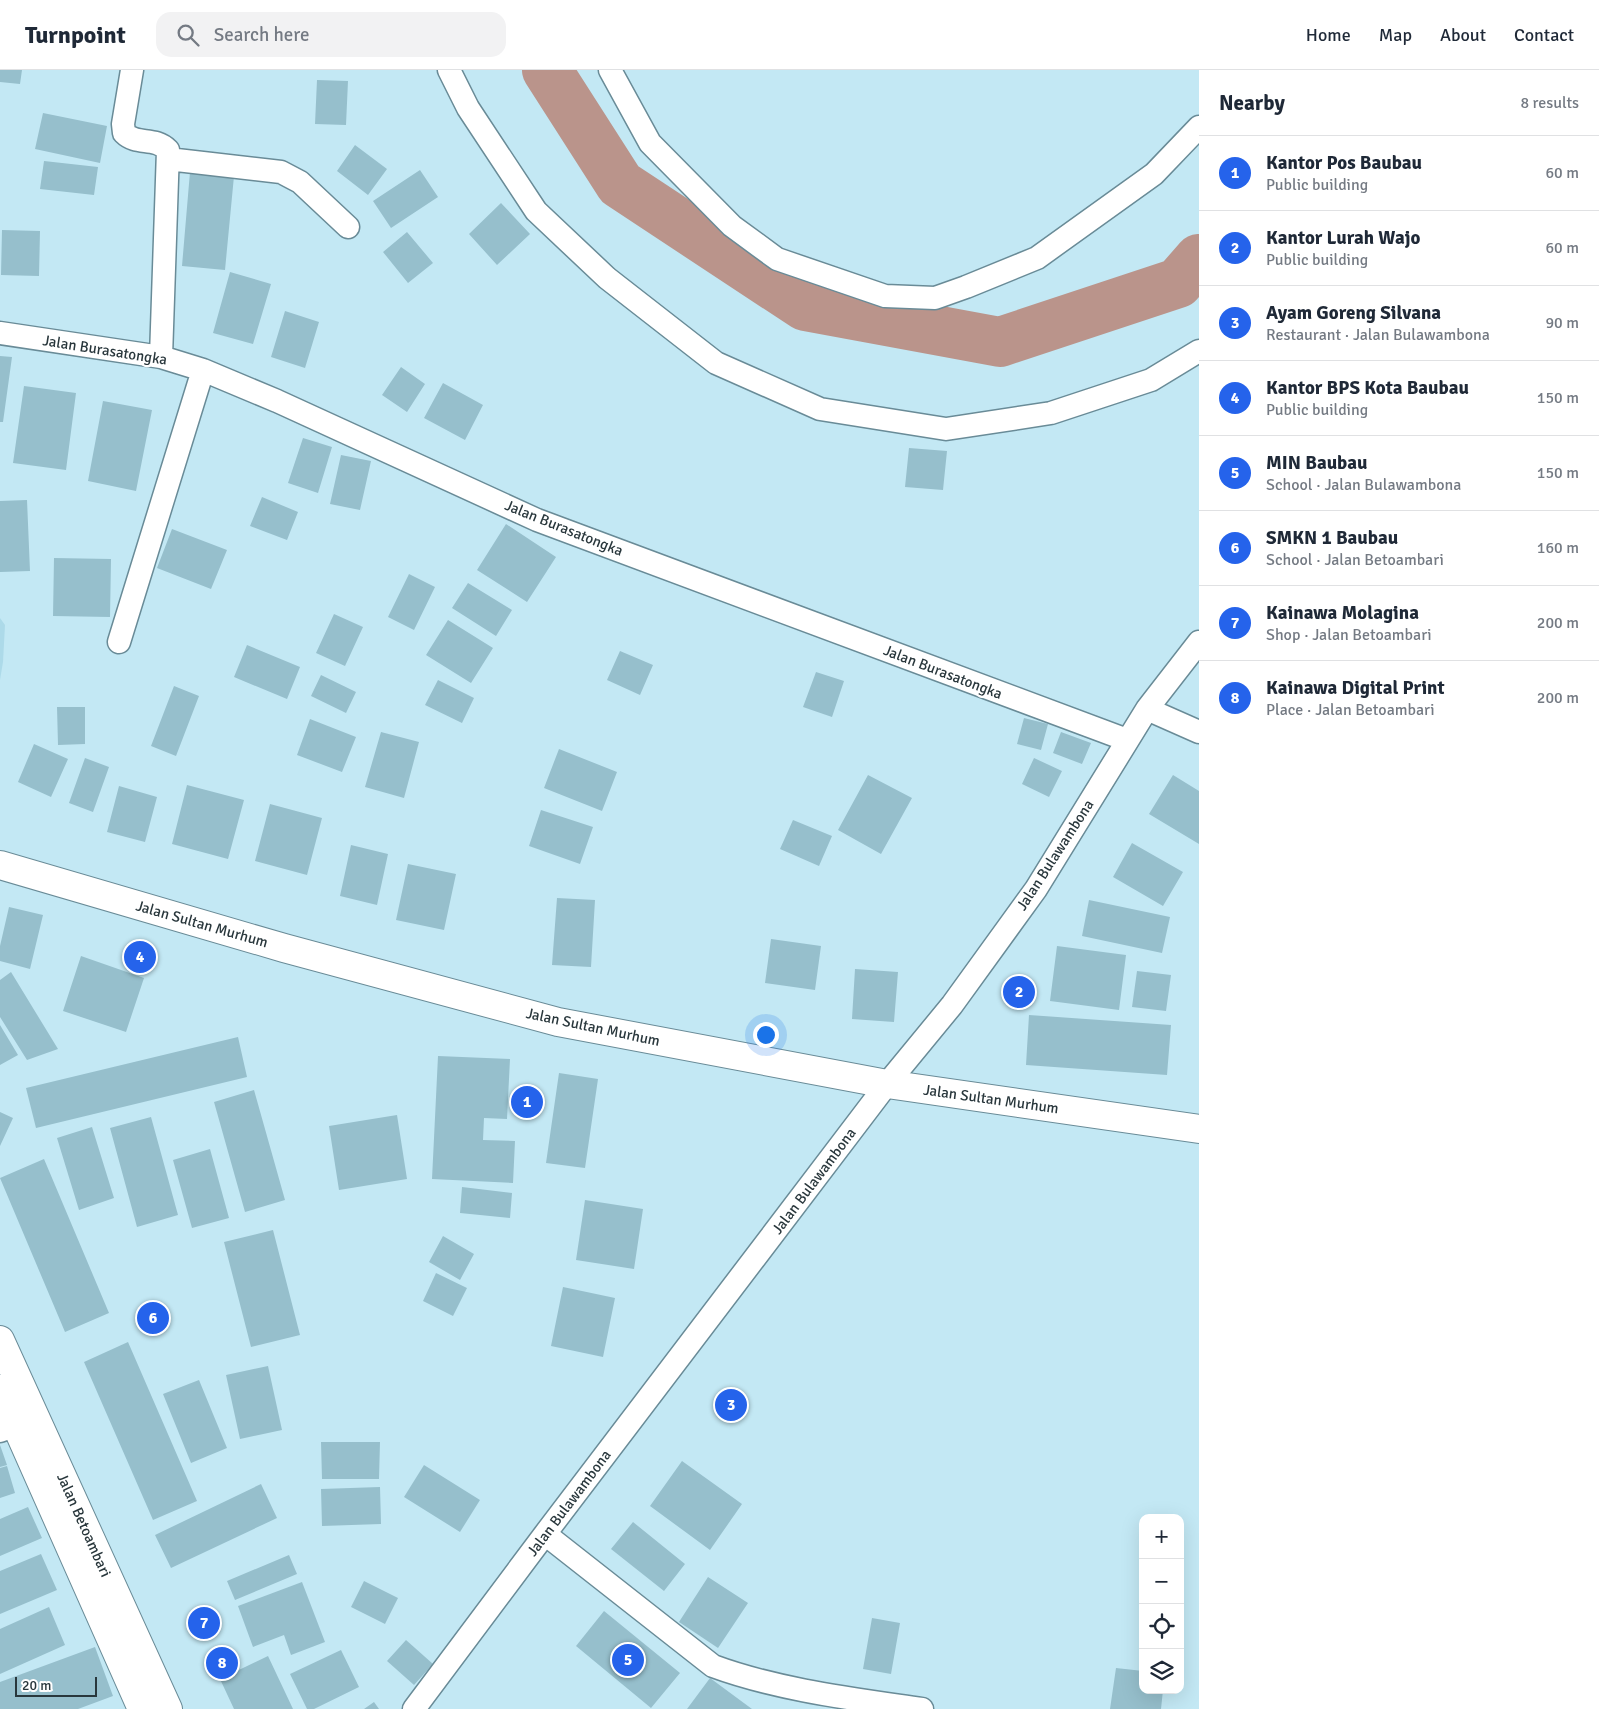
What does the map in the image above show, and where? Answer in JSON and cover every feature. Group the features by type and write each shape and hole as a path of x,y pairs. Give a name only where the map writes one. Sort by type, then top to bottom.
{"main road":[{"name":"Jalan Sultan Murhum","path":"0,865 284,948 558,1022 887,1084 1199,1129"},
{"name":"Jalan Betoambari","path":"0,1340 168,1709"},
{"name":"Jalan Betoambari","path":"0,1390 8,1428 142,1709"}],"street":[{"path":"132,70 123,124 124,134 129,139 162,144 168,150 161,357"},
{"path":"448,70 468,108 536,211 607,278 716,363 820,409 946,429 1032,416 1051,413 1151,380 1199,351"},
{"path":"610,70 650,143 732,226 777,259 886,296 934,298 966,288 1037,258 1154,174 1199,127"},
{"path":"168,159 281,172 300,182 348,226"},
{"name":"Jalan Burasatongka","path":"0,333 161,357 203,370 277,401 536,520 1127,740"},
{"path":"119,642 203,370"},
{"name":"Jalan Bulawambona","path":"414,1709 887,1084 952,1005 1036,889 1147,709 1199,642"},
{"path":"1147,709 1199,732"},
{"path":"546,1534 713,1666 736,1675 834,1696 922,1709"}],"shaded area":[{"path":"0,618 5,625 0,680"}],"building":[{"path":"0,70 22,70 20,84 0,82"},
{"path":"317,80 348,81 346,125 315,124"},
{"path":"43,113 107,126 100,163 35,149"},
{"path":"355,145 387,169 368,195 337,171"},
{"path":"44,161 98,167 94,195 40,189"},
{"path":"420,170 438,197 391,228 373,201"},
{"path":"190,172 234,176 225,270 182,266"},
{"path":"501,203 530,234 497,265 469,234"},
{"path":"2,230 40,231 39,276 1,275"},
{"path":"407,232 433,263 408,283 383,252"},
{"path":"230,272 271,284 253,344 213,333"},
{"path":"285,311 319,322 305,368 271,357"},
{"path":"0,356 12,357 3,422 0,422"},
{"path":"401,367 425,384 407,412 382,395"},
{"path":"443,383 483,405 465,440 424,418"},
{"path":"24,386 76,393 66,470 13,463"},
{"path":"103,401 152,410 136,491 88,481"},
{"path":"303,438 332,447 318,493 288,483"},
{"path":"909,448 947,451 943,490 905,487"},
{"path":"341,455 371,461 360,510 330,504"},
{"path":"262,497 298,512 287,540 250,526"},
{"path":"27,500 30,571 0,572 0,501"},
{"path":"506,524 556,557 527,602 477,570"},
{"path":"172,529 227,550 211,589 157,568"},
{"path":"54,558 111,559 110,617 53,616"},
{"path":"409,574 435,587 414,630 388,617"},
{"path":"468,583 512,610 496,636 452,608"},
{"path":"334,614 363,627 345,666 316,653"},
{"path":"448,620 493,648 471,683 426,655"},
{"path":"247,645 300,667 287,699 234,677"},
{"path":"620,651 653,665 640,695 607,680"},
{"path":"816,672 844,681 832,717 803,707"},
{"path":"321,675 356,692 346,713 311,696"},
{"path":"438,680 474,698 462,723 425,705"},
{"path":"174,686 199,696 176,756 151,746"},
{"path":"57,707 85,707 85,744 58,745"},
{"path":"1024,718 1048,724 1041,750 1017,744"},
{"path":"310,719 356,737 342,772 297,755"},
{"path":"381,732 419,742 404,798 365,787"},
{"path":"1061,732 1091,743 1082,764 1053,753"},
{"path":"34,744 68,759 51,797 18,782"},
{"path":"559,749 617,772 602,811 544,788"},
{"path":"85,758 109,767 93,812 69,803"},
{"path":"1034,758 1062,771 1049,797 1022,784"},
{"path":"868,775 912,798 881,854 838,830"},
{"path":"1173,775 1199,791 1199,844 1149,814"},
{"path":"187,785 244,800 228,859 172,844"},
{"path":"119,786 157,797 145,842 107,832"},
{"path":"270,804 322,818 307,875 255,861"},
{"path":"541,810 593,827 580,864 529,846"},
{"path":"793,820 832,836 819,866 780,849"},
{"path":"1132,843 1183,872 1163,906 1113,877"},
{"path":"351,845 388,854 377,905 340,896"},
{"path":"408,864 456,874 444,930 396,920"},
{"path":"557,898 595,900 591,967 552,965"},
{"path":"1089,900 1170,917 1162,953 1082,936"},
{"path":"9,907 43,915 30,969 0,961 0,946"},
{"path":"771,939 821,946 815,990 765,983"},
{"path":"1057,946 1126,955 1119,1010 1050,1001"},
{"path":"81,956 144,978 126,1032 63,1011"},
{"path":"855,969 898,972 894,1022 852,1019"},
{"path":"1137,971 1171,975 1166,1011 1132,1007"},
{"path":"11,972 58,1049 27,1060 0,1017 0,980"},
{"path":"1029,1015 1171,1025 1167,1075 1026,1065"},
{"path":"0,1025 18,1055 0,1065"},
{"path":"238,1037 247,1077 36,1128 26,1088"},
{"path":"438,1056 510,1059 507,1119 484,1118 483,1140 515,1141 513,1183 432,1179"},
{"path":"559,1073 598,1079 585,1168 546,1163"},
{"path":"254,1090 285,1200 245,1212 214,1102"},
{"path":"0,1112 13,1118 0,1146"},
{"path":"397,1115 407,1179 339,1190 329,1126"},
{"path":"151,1117 178,1215 137,1227 110,1128"},
{"path":"92,1127 114,1198 79,1210 57,1138"},
{"path":"210,1149 229,1218 192,1228 173,1160"},
{"path":"44,1159 109,1313 65,1332 0,1178"},
{"path":"462,1187 512,1193 510,1218 460,1213"},
{"path":"585,1200 643,1209 634,1269 576,1260"},
{"path":"273,1230 300,1335 251,1347 224,1242"},
{"path":"443,1236 474,1254 460,1280 429,1262"},
{"path":"436,1273 467,1288 453,1316 423,1301"},
{"path":"563,1287 615,1298 603,1357 551,1346"},
{"path":"128,1342 197,1501 153,1520 84,1362"},
{"path":"268,1366 282,1430 240,1439 226,1375"},
{"path":"199,1380 227,1448 191,1463 163,1394"},
{"path":"321,1442 380,1442 379,1479 322,1479"},
{"path":"0,1445 7,1465 0,1467"},
{"path":"682,1461 742,1504 710,1550 650,1506"},
{"path":"424,1465 480,1500 460,1532 404,1497"},
{"path":"7,1466 15,1493 0,1498 0,1468"},
{"path":"261,1484 277,1518 171,1568 155,1535"},
{"path":"380,1487 381,1524 322,1526 321,1489"},
{"path":"28,1507 42,1538 0,1556 0,1519"},
{"path":"633,1522 685,1564 664,1591 611,1549"},
{"path":"41,1554 57,1590 0,1614 0,1571"},
{"path":"289,1555 297,1574 235,1600 227,1581"},
{"path":"708,1577 748,1603 718,1648 679,1622"},
{"path":"364,1581 398,1598 385,1624 351,1607"},
{"path":"302,1582 325,1642 291,1655 284,1635 253,1647 238,1606"},
{"path":"49,1607 65,1645 0,1674 0,1629"},
{"path":"604,1611 680,1673 651,1708 576,1646"},
{"path":"872,1618 900,1623 891,1674 863,1669"},
{"path":"406,1640 433,1664 414,1685 387,1661"},
{"path":"95,1647 113,1696 78,1709 0,1709 0,1682"},
{"path":"234,1650 239,1663 211,1676 205,1663"},
{"path":"341,1650 359,1687 314,1709 307,1709 290,1674"},
{"path":"268,1656 293,1709 234,1709 220,1679"},
{"path":"1116,1668 1139,1671 1139,1694 1163,1694 1161,1709 1110,1709"},
{"path":"710,1678 752,1709 687,1709"},
{"path":"374,1702 379,1709 364,1709"}],"waterway":[{"path":"547,70 620,184 805,306 1000,342 1178,283 1199,259"}],"place":[{"name":"Kantor BPS Kota Baubau","path":"140,957"},
{"name":"Kantor Lurah Wajo","path":"1019,992"},
{"name":"Kantor Pos Baubau","path":"527,1102"},
{"name":"SMKN 1 Baubau","path":"153,1318"},
{"name":"Ayam Goreng Silvana","path":"731,1405"},
{"name":"Kainawa Molagina","path":"204,1623"},
{"name":"MIN Baubau","path":"628,1660"},
{"name":"Kainawa Digital Print","path":"222,1663"}]}
